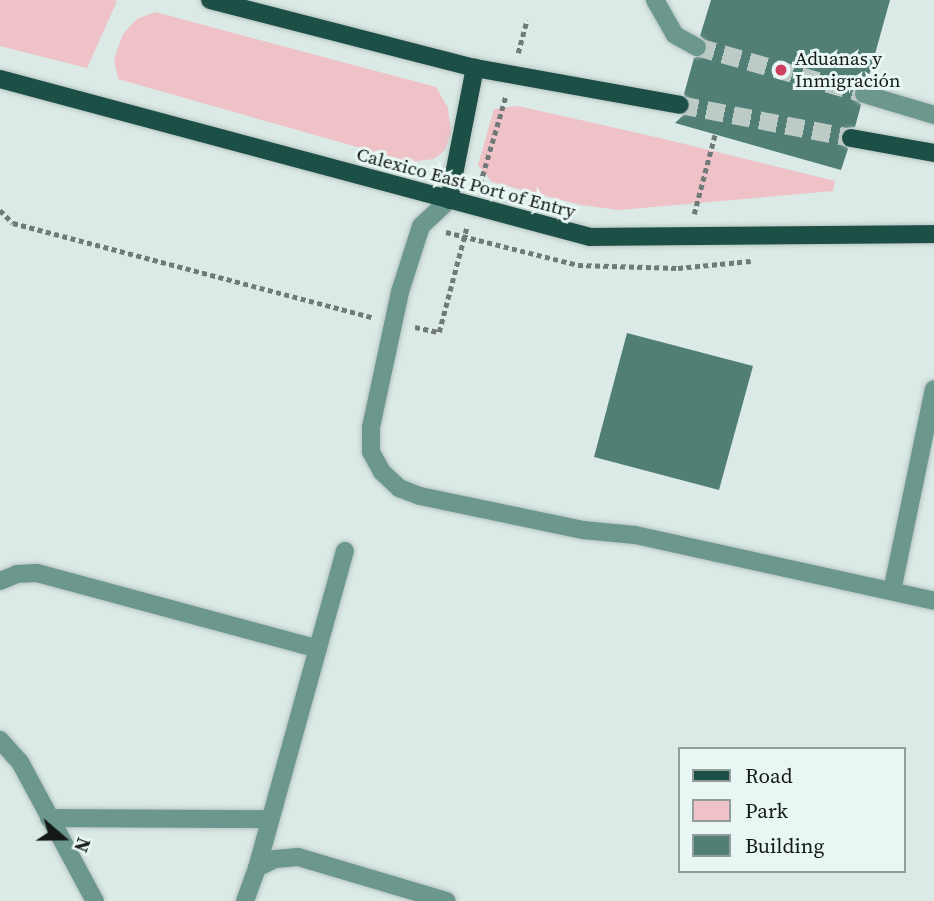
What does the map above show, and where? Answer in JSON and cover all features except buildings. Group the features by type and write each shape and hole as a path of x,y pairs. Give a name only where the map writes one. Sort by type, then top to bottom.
{"main road":[{"path":"210,0 475,68 680,105"},
{"path":"449,200 475,68"},
{"name":"Calexico East Port of Entry","path":"0,79 473,208 590,237 934,234"},
{"path":"851,138 934,153"}],"lane":[{"path":"655,0 675,35 697,47"},
{"path":"864,94 934,115"},
{"path":"449,200 421,226 371,427 371,452 382,472 399,488 419,496 583,530 635,535 934,601"},
{"path":"892,591 934,389"},
{"path":"245,901 257,868 345,551"},
{"path":"0,581 17,574 37,573 318,649"},
{"path":"0,740 20,762 95,901"},
{"path":"49,818 270,819"},
{"path":"257,868 275,859 299,857 447,901"}],"path":[{"path":"0,210 13,223 395,323 439,332 527,20"},
{"path":"678,268 715,134"}],"green space":[{"path":"0,0 117,1 87,68 0,46"},
{"path":"155,12 436,87 448,108 451,133 445,150 434,159 410,162 118,79 114,59 123,34 137,19"},
{"path":"518,106 835,181 833,191 619,210 581,205 492,182 478,165 494,109"}],"tunnel":[{"path":"697,47 864,94"},
{"path":"680,105 851,138"}],"place":[{"name":"Aduanas y Inmigración","path":"781,70"}]}
